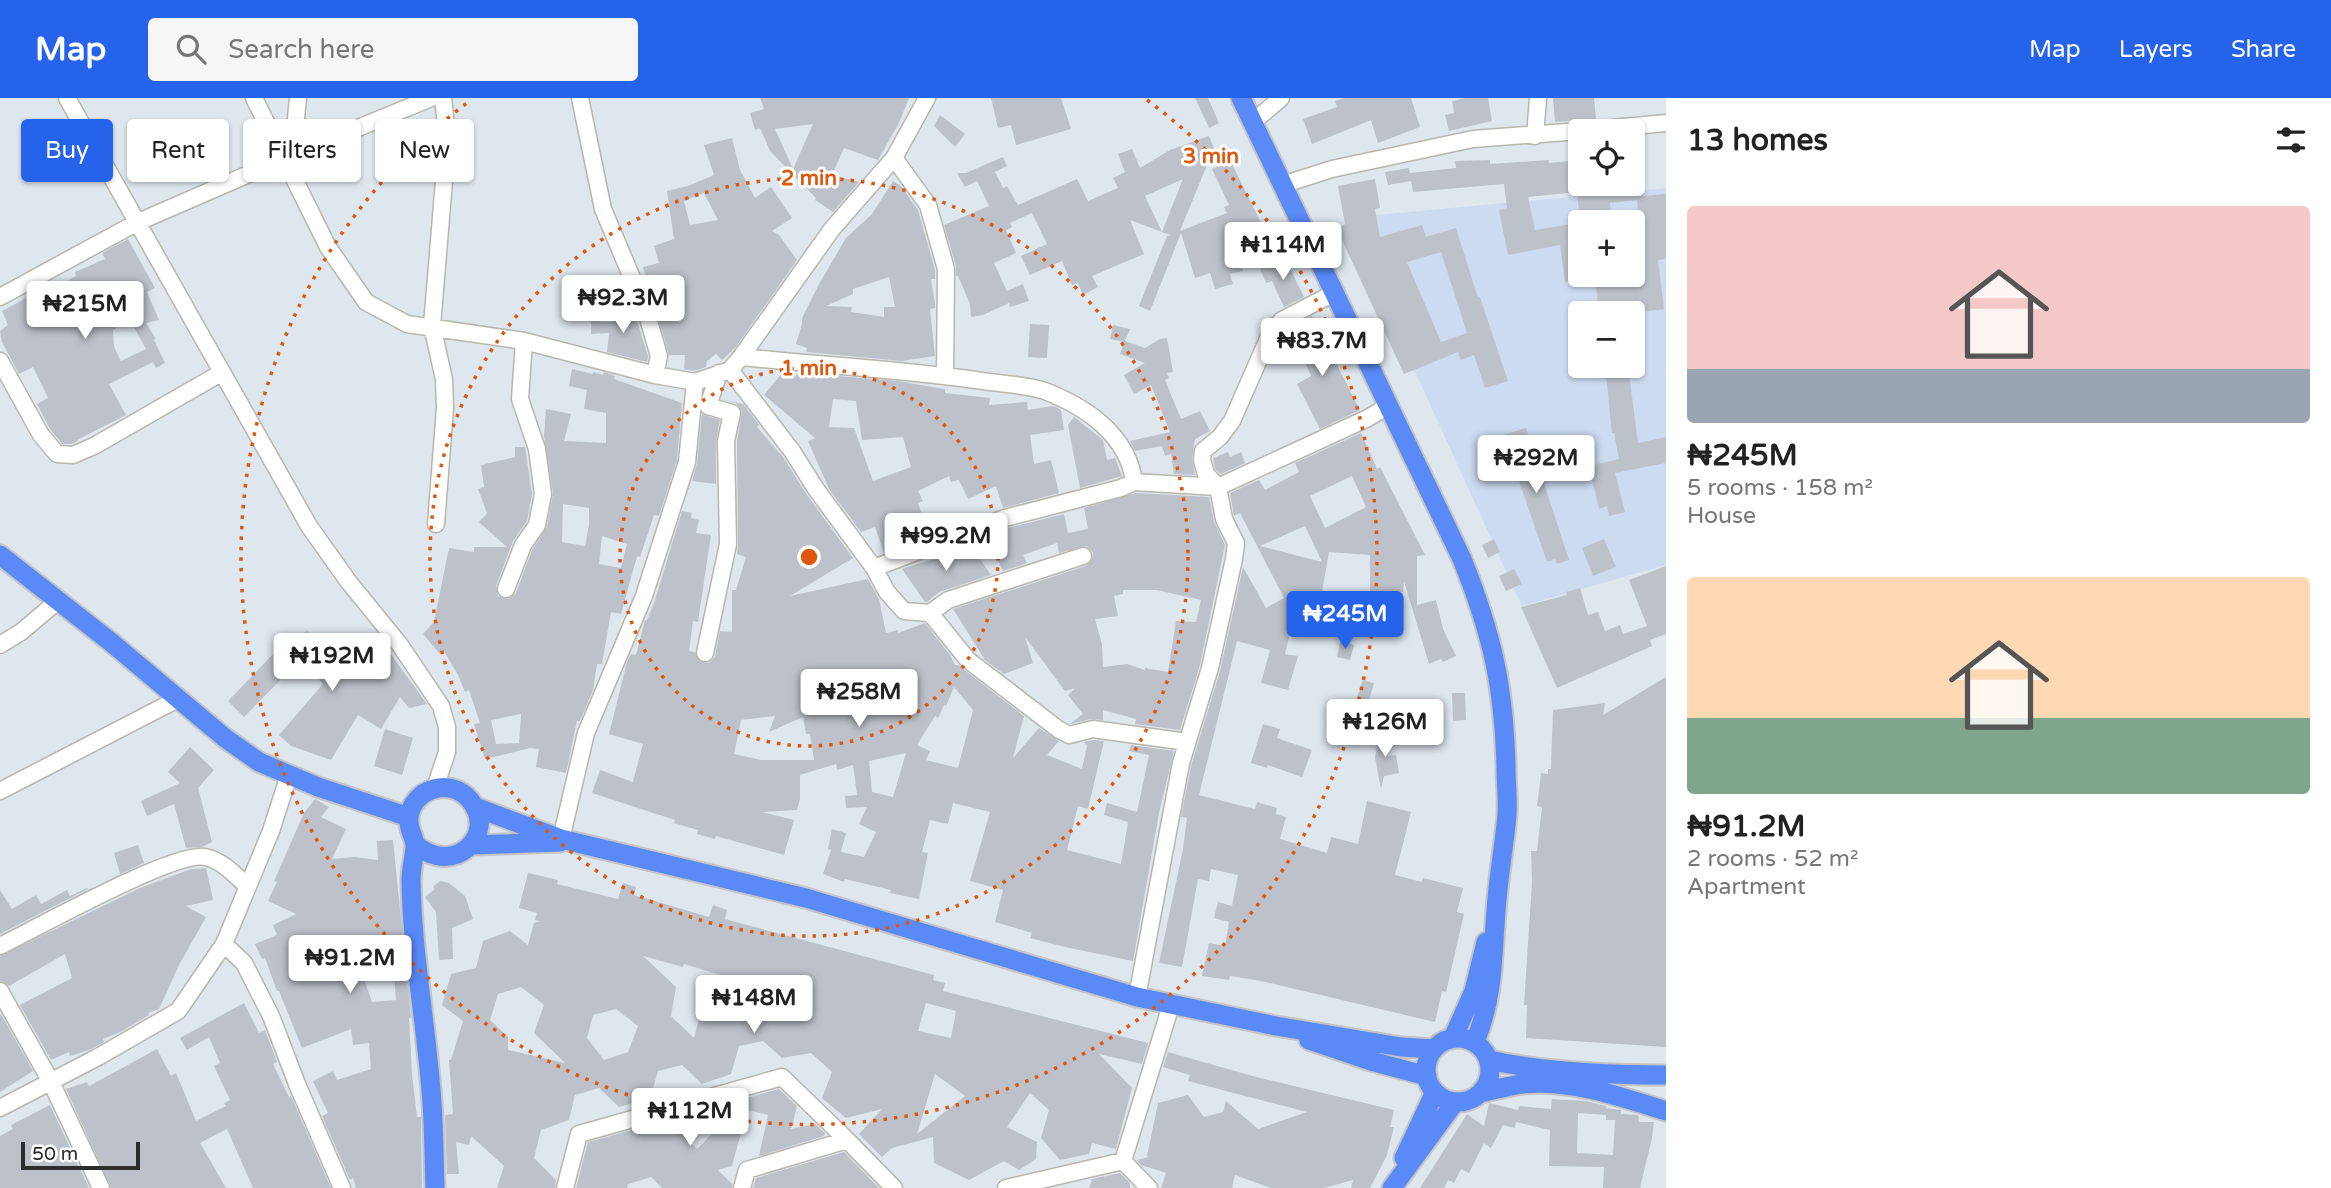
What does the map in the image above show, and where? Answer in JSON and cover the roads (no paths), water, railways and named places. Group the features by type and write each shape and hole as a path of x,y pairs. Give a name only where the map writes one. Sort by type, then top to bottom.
{"main road":[{"path":"1241,98 1462,559 1483,611 1497,661 1505,717 1507,813 1496,911 1493,973 1486,1015 1475,1042"},
{"path":"0,555 59,600 225,738 260,762 318,787 409,817"},
{"path":"447,787 458,791 468,797 475,807 479,823 475,838 461,853 437,857 415,844 409,817 418,799 435,788 447,787"},
{"path":"475,807 567,840 806,898 1137,998 1276,1026 1401,1047 1434,1049"},
{"path":"471,845 567,840"},
{"path":"415,844 411,877 417,970 432,1102 435,1188"},
{"path":"1453,1038 1474,990 1496,911"},
{"path":"1276,1026 1431,1084 1444,1099 1455,1102 1469,1101 1480,1093 1489,1078 1489,1060 1483,1050 1475,1042 1464,1038 1442,1041 1434,1049 1427,1061 1431,1084 1391,1188"},
{"path":"1489,1060 1536,1067 1666,1075"},
{"path":"1480,1093 1523,1084 1561,1084 1625,1098 1666,1111"},
{"path":"1391,1188 1455,1102"}],"street":[{"path":"67,98 309,526 348,581 400,645 441,706 447,727 447,752 435,788"},
{"path":"254,98 267,119"},
{"path":"296,119 298,98"},
{"path":"361,127 431,98"},
{"path":"436,524 445,408 444,379 432,326 447,135 443,98"},
{"path":"580,98 603,209 646,312 659,356 655,375"},
{"path":"705,653 728,544 726,441 732,413 708,406 730,367 832,229 894,158 927,98"},
{"path":"1253,122 1281,98"},
{"path":"1535,136 1538,98"},
{"path":"1645,125 1666,123"},
{"path":"1282,185 1332,169 1473,139 1568,132"},
{"path":"894,158 928,205 946,269 945,376"},
{"path":"0,297 136,223 243,177"},
{"path":"302,182 328,247 366,302 407,324 524,341 655,375 695,382 730,367 945,376 1042,390 1092,415 1118,439 1132,466 1134,482"},
{"path":"1137,998 1187,742 1210,668 1234,559 1236,542 1224,519 1218,487 1206,474 1202,460 1203,451 1220,437 1232,421 1271,332 1282,320 1334,293"},
{"path":"506,589 523,545 537,525 543,494 537,449 520,399 524,341"},
{"path":"0,361 41,435 58,454 73,455 94,446 221,373"},
{"path":"730,367 874,568 887,592 904,611 930,613 948,600 1083,556"},
{"path":"567,840 586,733 644,596 687,462 695,382"},
{"path":"874,568 1004,518 1121,488 1134,482 1218,487 1368,418 1388,406"},
{"path":"0,645 21,632 59,600"},
{"path":"930,613 968,660 1069,735 1093,729 1187,742"},
{"path":"0,791 178,699"},
{"path":"0,1108 178,1010 224,944 271,831 289,775"},
{"path":"0,946 162,865 203,856 222,864 248,887"},
{"path":"224,944 244,963 271,1016 342,1188"},
{"path":"0,991 51,1082 101,1188"},
{"path":"1123,1161 1171,1005"},
{"path":"565,1188 579,1134 782,1077 894,1188"},
{"path":"743,1188 747,1170 847,1140"},
{"path":"1006,1188 1123,1161"},
{"path":"1123,1161 1149,1188"}]}
